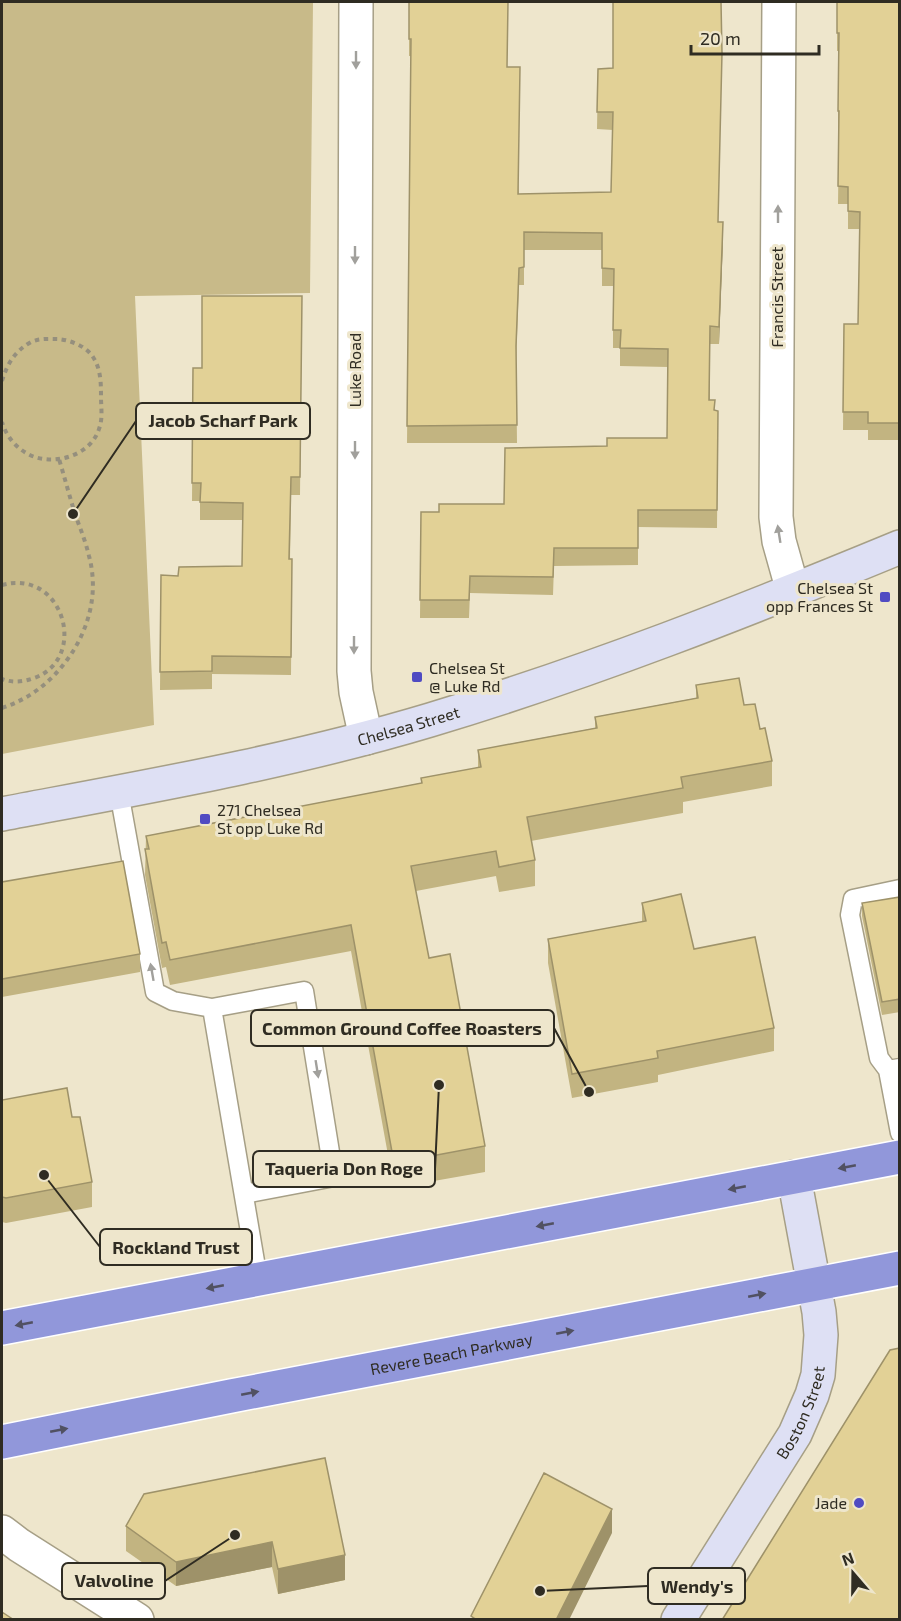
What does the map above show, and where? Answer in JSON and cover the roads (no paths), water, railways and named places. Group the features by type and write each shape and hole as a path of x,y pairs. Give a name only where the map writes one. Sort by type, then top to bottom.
{"highway":[{"path":"2,1328 900,1157"},
{"name":"Revere Beach Parkway","path":"2,1442 900,1268"}],"main road":[{"name":"Chelsea Street","path":"2,814 287,757 366,738 473,707 605,663 900,547"},
{"name":"Boston Street","path":"678,1620 795,1434 818,1375 819,1312 794,1177"}],"street":[{"name":"Luke Road","path":"356,2 354,671 366,738"},
{"name":"Francis Street","path":"779,2 776,517 784,562 793,591"},
{"path":"2,1532 137,1620"}],"lane":[{"path":"120,792 155,992 173,1001 212,1008 304,991 334,1177 244,1194"},
{"path":"900,889 852,899 850,915 879,1058 894,1069 900,1133"},
{"path":"212,1008 258,1279"}],"place":[{"name":"Jacob Scharf Park","path":"73,514"},
{"name":"Chelsea St opp Frances St","path":"885,597"},
{"name":"Chelsea St @ Luke Rd","path":"417,677"},
{"name":"271 Chelsea St opp Luke Rd","path":"205,819"},
{"name":"Taqueria Don Roge","path":"439,1085"},
{"name":"Common Ground Coffee Roasters","path":"589,1092"},
{"name":"Rockland Trust","path":"44,1175"},
{"name":"Jade","path":"859,1503"},
{"name":"Valvoline","path":"235,1535"},
{"name":"Wendy's","path":"540,1591"}]}
